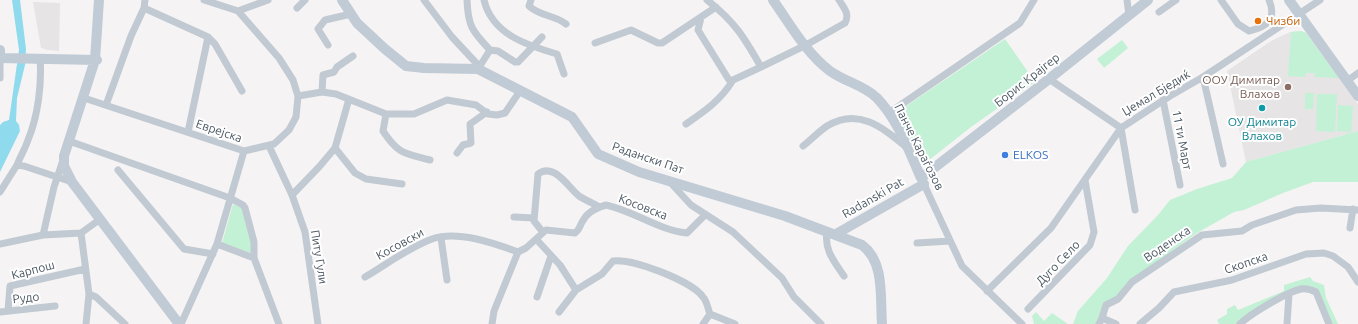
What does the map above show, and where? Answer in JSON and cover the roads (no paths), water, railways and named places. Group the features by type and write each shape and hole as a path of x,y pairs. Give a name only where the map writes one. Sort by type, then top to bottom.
{"street":[{"path":"44,235 57,177 64,156 67,153 96,59 101,0"},
{"path":"106,105 131,36 144,8 145,0"},
{"name":"Еврејска","path":"85,98 244,151 269,146 282,137 293,124 296,117 298,96 293,80 279,58 238,12 204,0"},
{"path":"238,12 268,0"},
{"path":"297,8 306,0"},
{"name":"Радански Пат","path":"342,0 357,23 406,66 424,68 478,68 572,117 598,154 640,172 785,216 862,245 870,251 879,274 882,324"},
{"path":"424,0 478,68 490,50"},
{"path":"467,0 468,20 471,27 490,50 498,51 515,62 533,47 542,37"},
{"path":"484,0 489,16 495,24 502,30 533,47 557,54 564,74"},
{"path":"532,0 529,6 533,10 561,20 566,24"},
{"path":"707,0 716,7 742,34 761,67"},
{"name":"Панче Караѓозов","path":"773,0 818,61 830,71 863,88 877,98 889,113 962,266 1022,324"},
{"path":"686,124 712,106 725,93 733,80 806,45 845,23 847,12 839,0"},
{"path":"889,113 1020,23 1034,0"},
{"path":"1127,0 1128,15"},
{"name":"Борис Крајгер","path":"922,181 1148,0"},
{"path":"1159,12 1176,0"},
{"path":"1221,0 1238,24 1249,31 1262,27 1272,18 1273,9 1269,0"},
{"path":"1289,0 1358,96"},
{"name":"Џемал Бједиќ","path":"987,291 1050,228 1121,128 1163,100 1203,77 1300,15 1320,0"},
{"path":"595,43 631,30 658,43 662,43 716,7"},
{"path":"144,8 208,36 215,44 242,91"},
{"path":"328,45 318,29 324,20 351,14"},
{"path":"701,18 698,30 729,80 733,80"},
{"path":"188,132 208,36"},
{"path":"0,78 3,55 96,59"},
{"path":"322,92 323,75 334,72 337,66 354,56"},
{"path":"0,192 17,166 29,139 35,116 40,83 36,57"},
{"path":"1347,81 1358,73"},
{"path":"1203,77 1223,164"},
{"path":"1049,79 1121,128 1135,210"},
{"path":"298,96 322,92 349,100 386,114 414,114 434,107 447,100 476,104 488,114 497,116 505,113 520,91"},
{"path":"292,195 335,148 349,100"},
{"name":"11 ти Март","path":"1163,100 1180,185"},
{"path":"457,153 463,145 471,142 470,124 487,112"},
{"path":"386,114 383,131 391,143 400,152 430,160"},
{"path":"803,146 827,126 838,121 850,119 872,121 885,129 907,148"},
{"path":"70,141 230,198 243,205 254,242 254,258 279,324"},
{"name":"Питу Гули","path":"269,146 292,195 304,232 318,324"},
{"path":"335,148 355,173 366,179 402,184"},
{"path":"64,156 64,166 72,182 99,220 180,324 217,244 244,151"},
{"path":"17,166 24,166 72,182"},
{"path":"118,170 184,249 213,254"},
{"path":"492,324 494,311 518,252 536,239 542,231 535,223 534,218 538,174 545,170 552,172 579,196 599,207"},
{"path":"667,179 691,205 733,232 782,278 794,297 820,324"},
{"name":"Дуго Село","path":"1028,309 1090,245 1094,232 1085,180"},
{"name":"Radanski Pat","path":"831,233 922,181"},
{"name":"Косовска","path":"542,231 546,230 575,233 579,231 585,218 599,207 606,205 661,226 687,233 705,215"},
{"name":"Воденска","path":"1100,321 1106,305 1118,299 1132,282 1202,235 1242,231 1252,225 1296,210 1321,208 1356,209"},
{"path":"1350,228 1356,209"},
{"path":"514,217 534,218"},
{"path":"0,244 44,235 81,233 99,220"},
{"path":"81,233 89,294 86,324"},
{"path":"831,233 826,241 828,252 844,276"},
{"name":"Косовски","path":"365,277 409,250 433,238 458,236 477,238 518,252"},
{"path":"441,238 447,280"},
{"path":"536,239 560,265 576,290"},
{"path":"917,243 950,241"},
{"path":"217,244 254,258"},
{"name":"Скопска","path":"1140,324 1159,308 1174,292 1232,280 1306,254 1324,253 1333,256 1348,267 1358,282"},
{"path":"537,297 551,256"},
{"path":"559,312 576,290 602,274 613,261 619,260 636,263 682,281 704,297 710,314 735,324"},
{"name":"Карпош","path":"4,311 10,286 85,269"},
{"path":"1240,324 1247,317 1301,289 1316,292 1329,324"},
{"path":"89,294 96,297 126,324"},
{"path":"1287,324 1289,294"},
{"name":"Рудо","path":"4,311 55,306"},
{"path":"703,324 710,314"},
{"path":"1100,321 1116,324"}],"water":[{"path":"12,0 20,0 26,49 25,65 17,98 16,121 19,125 20,131 0,172 0,125 9,120 19,50"}],"place":[{"name":"Чизби","path":"1258,21"},
{"name":"ООУ Димитар Влахов","path":"1288,87"},
{"name":"ОУ Димитар Влахов","path":"1262,108"},
{"name":"ELKOS","path":"1005,155"}]}
